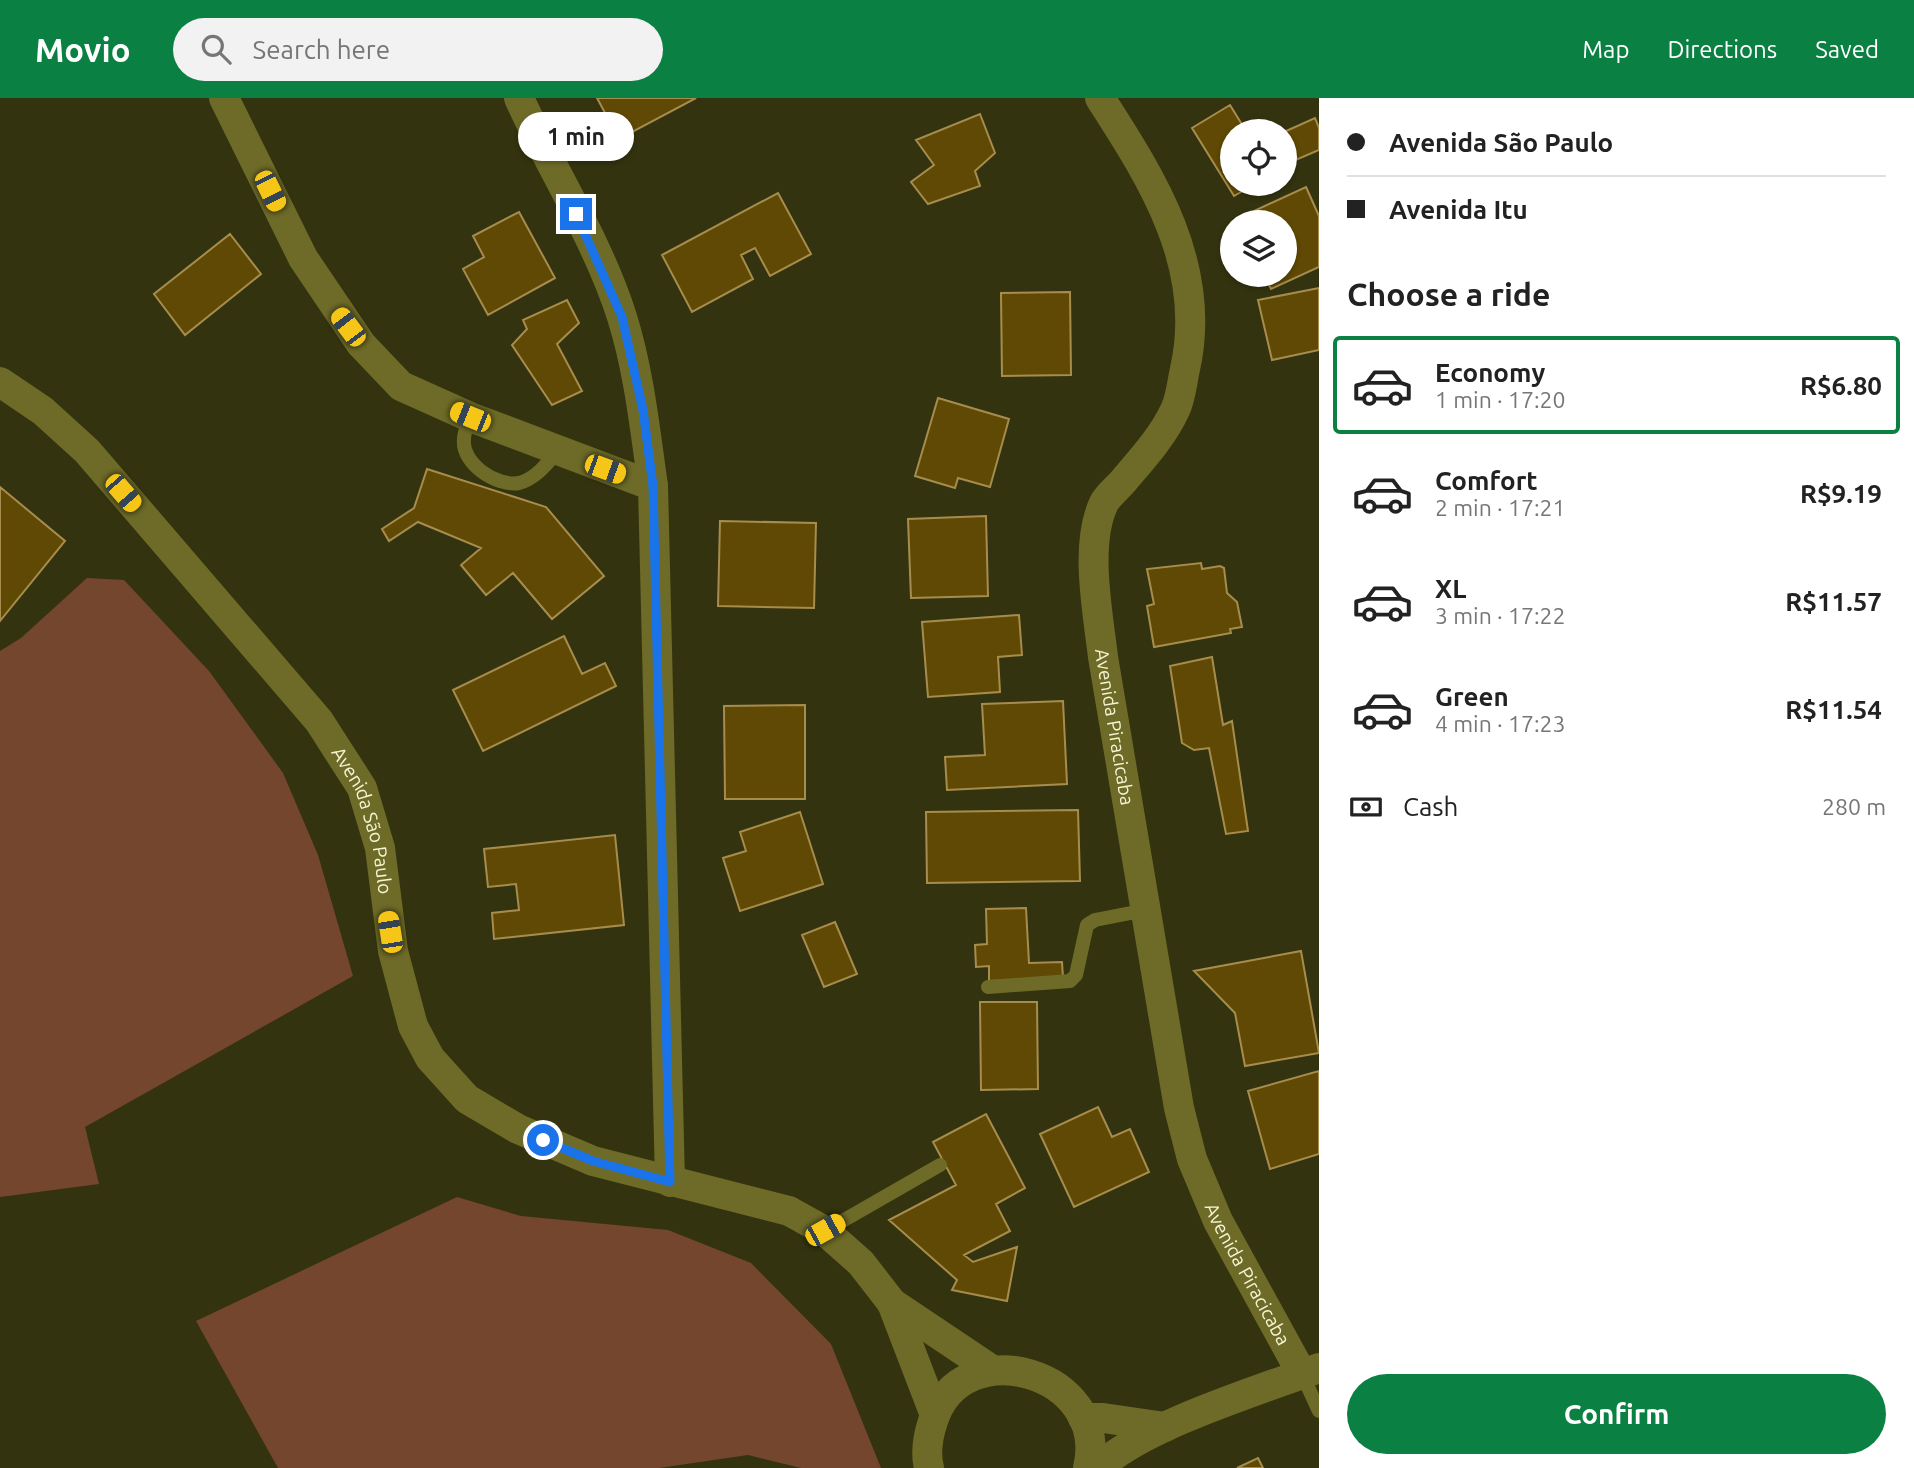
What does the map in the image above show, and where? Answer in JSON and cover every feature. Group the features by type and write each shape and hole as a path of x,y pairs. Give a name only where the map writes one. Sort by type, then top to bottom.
{"street":[{"path":"224,98 303,258 361,344 401,386 557,452 653,486"},
{"path":"519,98 600,262 622,317 643,410 653,486 670,1182"},
{"name":"Avenida Piracicaba","path":"1100,98 1140,161 1167,211 1184,260 1192,303 1189,354 1177,408 1158,439 1104,503 1095,540 1096,592 1103,657 1179,1108 1192,1158 1218,1221 1311,1371"},
{"name":"Avenida São Paulo","path":"0,382 43,411 88,451 319,721 341,754 362,788 380,848 393,951 413,1026 430,1058 467,1100 518,1129 593,1161 789,1211 825,1230 861,1263 892,1303 935,1415"},
{"name":"Avenida São Paulo","path":"892,1303 992,1370"},
{"path":"929,1468 928,1439 935,1415 949,1394 969,1379 992,1370 1020,1370 1046,1378 1068,1395 1083,1418 1089,1438 1088,1468"},
{"path":"1098,1468 1122,1450 1165,1427 1311,1371"},
{"path":"1083,1418 1103,1418 1165,1427"}],"lane":[{"path":"470,417 464,439 465,451 475,466 490,477 518,483 532,477 557,452"},
{"path":"988,987 1070,981 1076,975 1087,925 1095,920 1146,910"},
{"path":"825,1230 940,1165"},
{"path":"1311,1371 1319,1411"}],"shaded area":[{"path":"87,578 124,580 209,671 283,773 318,855 353,976 85,1127 99,1184 0,1197 0,651 21,638"},
{"path":"457,1197 521,1216 668,1230 751,1263 831,1344 881,1468 801,1468 748,1455 659,1468 278,1468 196,1321"}],"building":[{"path":"597,98 696,98 619,139"},
{"path":"1230,105 1239,119 1220,119 1220,173 1192,128"},
{"path":"980,114 995,153 975,171 980,186 928,204 911,182 934,165 916,140"},
{"path":"1315,118 1319,128 1319,150 1297,159 1297,126"},
{"path":"1306,187 1319,216 1319,267 1297,277 1297,210 1256,210 1286,196 1297,196 1297,191"},
{"path":"778,193 811,254 770,276 755,248 741,255 753,279 692,312 662,255"},
{"path":"519,212 555,278 488,315 463,269 484,257 473,236"},
{"path":"230,234 261,274 185,335 154,294"},
{"path":"1319,288 1319,350 1272,360 1258,300"},
{"path":"1070,292 1071,375 1002,376 1001,293"},
{"path":"567,300 579,323 557,344 582,391 552,405 512,345 527,329 523,320"},
{"path":"938,398 1009,419 990,487 958,478 955,488 915,476"},
{"path":"427,469 546,507 604,576 552,619 513,573 486,595 461,565 481,548 418,522 389,541 382,529 414,508"},
{"path":"0,487 65,541 0,621"},
{"path":"986,516 988,596 911,598 908,519"},
{"path":"720,521 816,523 814,608 718,606"},
{"path":"1201,563 1202,569 1220,566 1224,568 1227,593 1237,602 1242,627 1230,629 1231,633 1154,647 1147,606 1154,604 1147,569"},
{"path":"1019,615 1022,655 998,657 1000,692 928,697 922,622"},
{"path":"564,636 582,674 605,663 616,686 483,751 453,690"},
{"path":"1212,657 1223,725 1232,721 1248,831 1226,834 1209,748 1194,750 1182,743 1170,666"},
{"path":"1063,701 1067,784 947,790 945,757 985,755 982,704"},
{"path":"805,705 805,799 725,799 724,706"},
{"path":"1078,810 1080,881 927,883 926,812"},
{"path":"800,812 823,884 740,911 723,858 746,851 740,832"},
{"path":"615,835 624,925 494,939 492,913 519,910 516,884 488,887 484,849"},
{"path":"1026,908 1029,963 1062,962 1063,978 989,981 989,966 976,967 975,945 987,944 986,909"},
{"path":"835,922 857,974 824,987 802,935"},
{"path":"1301,951 1319,1053 1245,1066 1235,1013 1194,971"},
{"path":"980,1002 1037,1002 1038,1089 981,1090"},
{"path":"1319,1071 1319,1154 1270,1169 1248,1091"},
{"path":"1098,1107 1112,1137 1130,1129 1149,1172 1074,1207 1040,1134"},
{"path":"986,1114 1025,1188 996,1204 1010,1231 964,1255 973,1262 1017,1247 1007,1301 952,1290 957,1280 889,1220 956,1185 933,1142"},
{"path":"1258,1458 1263,1468 1237,1468"}],"route":[{"path":"543,1140 593,1161 670,1182 653,486 643,410 622,317 600,262 576,214"}]}
